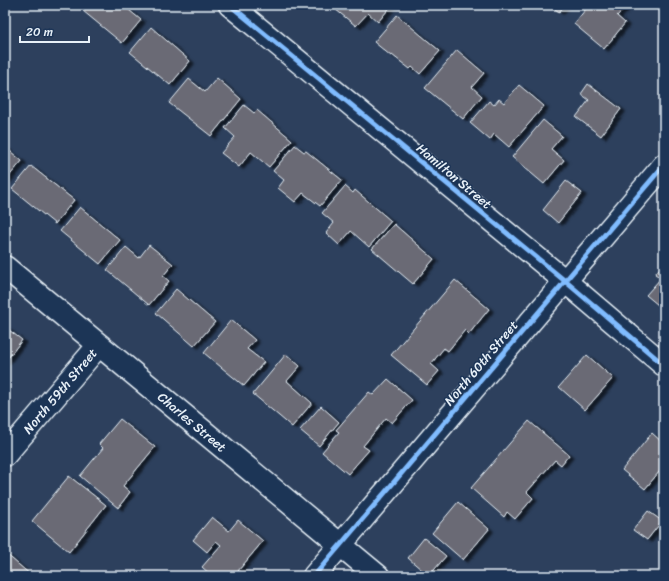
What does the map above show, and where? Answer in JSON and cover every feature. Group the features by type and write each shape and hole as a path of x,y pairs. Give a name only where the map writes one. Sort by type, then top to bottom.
{"street":[{"name":"Hamilton Street","path":"230,5 565,281 664,365"},
{"name":"North 60th Street","path":"314,576 664,165"},
{"name":"Charles Street","path":"5,268 378,576"},
{"name":"North 59th Street","path":"5,456 99,345"}],"building":[{"path":"88,5 123,5 141,20 122,43 83,11"},
{"path":"330,5 392,5 378,22 368,13 356,26"},
{"path":"550,5 565,5 559,12"},
{"path":"589,5 627,5 617,16 625,23 604,49 574,24"},
{"path":"397,15 440,51 420,74 412,67 410,69 392,55 391,56 374,42"},
{"path":"151,27 190,61 170,85 130,52"},
{"path":"457,50 484,73 472,87 482,96 463,119 425,88"},
{"path":"217,78 241,99 211,136 169,103 189,79 205,92"},
{"path":"588,84 621,109 601,136 576,117 589,100 581,94"},
{"path":"519,85 544,106 509,147 494,134 490,140 470,123 489,101 494,105 499,99 504,103"},
{"path":"244,105 254,113 257,110 292,140 269,167 251,152 239,167 221,153 235,137 225,128"},
{"path":"543,120 562,136 551,149 564,160 544,184 512,157"},
{"path":"295,145 304,152 306,151 342,180 320,206 303,193 295,202 278,188 284,180 273,171"},
{"path":"5,147 22,161 5,181"},
{"path":"31,166 74,200 55,224 12,189"},
{"path":"566,181 582,193 558,223 543,210"},
{"path":"345,186 353,193 355,190 391,221 369,247 351,231 339,245 326,233 334,223 322,213"},
{"path":"80,207 120,240 100,264 60,231"},
{"path":"394,224 434,259 413,284 372,249"},
{"path":"149,245 173,264 163,276 169,281 149,305 107,270 126,247 139,258"},
{"path":"664,263 664,310 646,295 661,278 655,274"},
{"path":"455,280 489,309 469,334 465,330 448,351 444,348 431,364 439,371 427,385 391,355"},
{"path":"176,289 215,322 194,346 156,313"},
{"path":"231,320 255,340 247,349 264,362 244,386 204,353"},
{"path":"5,327 22,340 5,362"},
{"path":"286,354 300,366 287,381 312,403 292,427 253,394"},
{"path":"587,355 613,378 585,410 559,387"},
{"path":"388,379 412,400 392,423 386,418 363,446 369,450 348,474 322,452 339,432 336,430 369,392 373,395"},
{"path":"321,406 339,422 319,446 300,430"},
{"path":"120,419 155,447 123,486 130,492 118,508 80,476 103,448 99,444"},
{"path":"529,421 569,455 561,465 555,460 527,492 533,498 515,519 507,512 504,517 471,488"},
{"path":"652,433 664,444 664,466 645,489 622,470"},
{"path":"69,476 106,505 69,552 32,521"},
{"path":"458,502 489,529 463,560 432,533"},
{"path":"648,511 662,521 647,540 633,530"},
{"path":"212,517 229,531 238,520 263,541 238,571 241,572 238,576 212,576 202,567 221,545 216,541 207,552 193,540"},
{"path":"424,538 446,556 429,576 408,558"},
{"path":"5,553 32,576 5,576"}],"cycle path":[{"path":"230,5 565,281 664,365"},
{"path":"314,576 664,165"}]}
